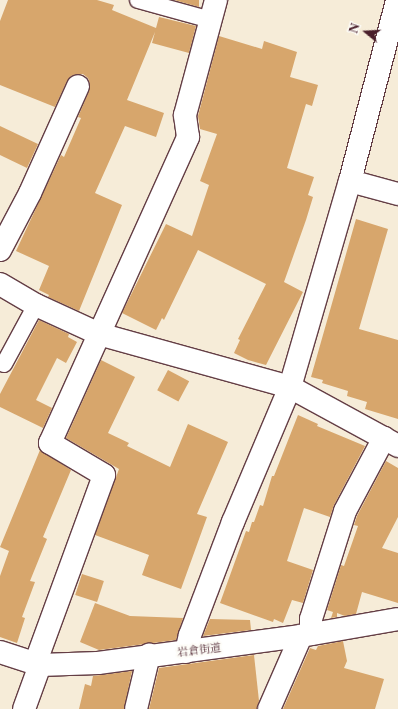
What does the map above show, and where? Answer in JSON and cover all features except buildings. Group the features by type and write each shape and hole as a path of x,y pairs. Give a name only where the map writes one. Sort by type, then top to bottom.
{"street":[{"path":"186,652 190,635 233,522 290,387 350,181 397,0"},
{"path":"24,709 37,665 104,475 50,443 188,137 185,115 214,10"},
{"path":"0,250 30,193 78,86"},
{"path":"350,181 398,194"},
{"path":"0,284 36,305 99,334 290,387 391,442 345,511 306,635 270,709"},
{"name":"岩倉街道","path":"0,652 37,665 98,662 186,652 306,635 398,619"},
{"path":"136,709 149,655"}],"lane":[{"path":"138,0 214,10"},
{"path":"4,364 36,305"}]}
